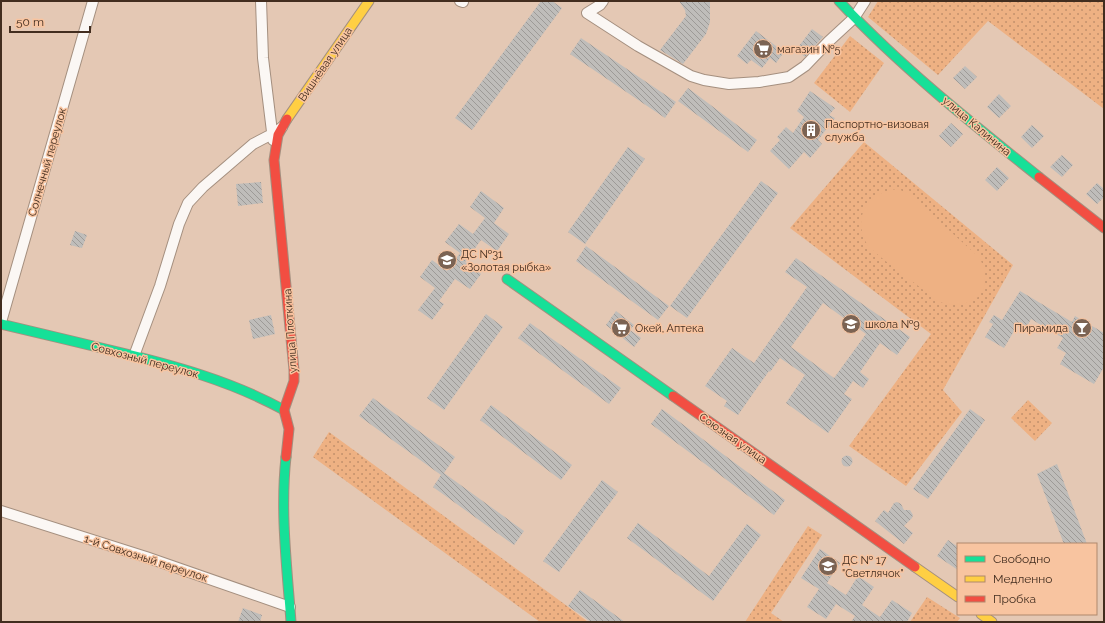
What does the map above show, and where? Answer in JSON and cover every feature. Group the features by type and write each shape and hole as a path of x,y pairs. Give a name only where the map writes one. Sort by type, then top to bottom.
{"street":[{"name":"Солнечный переулок","path":"1,323 93,1"},
{"name":"улица Плоткина","path":"261,1 263,58 272,134 294,370 294,381 284,410"},
{"name":"Вишнёвая улица","path":"274,160 276,138 282,127 369,1"},
{"path":"603,1 600,5 587,13 638,46 691,76 704,80 729,84 759,82 789,77 805,66 854,18 865,1"},
{"name":"улица Калинина","path":"839,1 854,18 912,73 1064,198 1104,228"},
{"name":"Вишнёвая улица","path":"272,134 282,127"},
{"path":"134,356 160,286 182,215 188,203 203,187 253,144 272,134"},
{"name":"Союзная улица","path":"507,280 957,596"},
{"name":"Совхозный переулок","path":"1,323 175,366 204,375 264,398 284,410"},
{"path":"284,410 288,417 290,430 284,478 284,503 291,622"},
{"name":"1-й Совхозный переулок","path":"1,511 146,557 290,607"},
{"path":"982,615 992,622"}],"shaded area":[{"path":"878,1 1104,1 1104,109 988,21 938,75 868,17"},
{"path":"850,36 884,63 850,112 814,83"},
{"path":"864,142 1013,265 943,390 962,412 906,486 849,446 931,334 790,228"},
{"path":"898,189 907,193 979,257 984,270 985,279 982,292 975,299 964,304 953,305 937,301 868,246 863,236 861,226 865,208 870,201 878,195 887,191"},
{"path":"1028,400 1052,423 1035,441 1011,418"},
{"path":"329,432 588,622 540,622 313,457"},
{"path":"808,526 822,535 771,613 784,622 745,622"},
{"path":"927,597 960,618 957,622 910,622"}],"building":[{"path":"541,1 552,1 562,8 472,130 455,118"},
{"path":"679,1 710,1 710,22 706,34 683,64 660,50 686,16 685,10"},
{"path":"812,29 823,37 805,57 796,50"},
{"path":"756,31 784,52 776,63 770,58 762,68 751,60 747,64 737,56"},
{"path":"581,38 676,102 665,118 570,54"},
{"path":"965,66 977,77 965,89 953,78"},
{"path":"688,88 757,140 748,152 678,101"},
{"name":"Паспортно-визовая служба","path":"810,91 835,108 829,115 835,118 818,140 822,144 810,158 804,152 789,169 770,151 780,140 777,137 786,127 793,133 804,117 797,111"},
{"path":"999,94 1011,106 999,118 987,107"},
{"path":"951,123 963,134 951,147 939,136"},
{"path":"1032,125 1044,136 1032,148 1021,137"},
{"path":"628,147 645,159 585,244 568,232"},
{"path":"1062,155 1073,165 1062,177 1050,167"},
{"path":"997,167 1009,178 997,191 985,180"},
{"path":"761,181 778,193 687,318 670,306"},
{"path":"261,182 263,203 238,206 236,184"},
{"path":"1097,183 1104,189 1104,197 1097,204 1086,194"},
{"path":"481,191 504,208 494,223 509,234 497,251 481,240 465,262 481,274 470,289 455,279 439,301 444,304 432,320 418,310 435,288 420,277 432,260 447,271 460,253 445,242 459,224 473,234 485,218 470,207"},
{"path":"75,231 87,235 82,248 70,245"},
{"path":"586,246 669,306 658,320 576,261"},
{"path":"796,258 910,337 897,355 880,343 860,372 869,379 863,388 853,381 844,394 852,399 828,433 786,403 805,375 780,358 738,415 724,406 727,401 705,386 732,348 754,363 807,287 785,272","holes":["823,303 866,334 834,378 791,347"]},
{"path":"1020,291 1072,322 1075,316 1104,333 1104,367 1094,384 1060,364 1066,353 1057,348 1063,338 1031,319 1025,330 1017,326 1004,348 985,337 993,324 989,322 994,315 1002,320"},
{"name":"Окей, Аптека","path":"616,311 634,325 630,330 641,338 634,347 606,325"},
{"path":"486,314 503,327 444,410 427,398"},
{"path":"271,315 275,334 253,339 249,320"},
{"path":"530,323 621,388 609,404 518,338"},
{"path":"373,398 455,457 444,473 524,531 514,545 433,487 441,475 359,416"},
{"path":"491,405 572,465 561,480 480,420"},
{"path":"662,409 785,500 774,515 651,424"},
{"path":"970,409 985,420 928,499 913,489"},
{"path":"845,456 849,456 851,457 851,465 845,466 842,463 842,459"},
{"path":"1057,464 1087,543 1064,543 1037,474"},
{"path":"602,480 618,492 559,572 543,561"},
{"path":"897,502 901,504 904,510 910,510 913,515 904,526 913,533 904,544 875,521 884,510 888,513 894,503"},
{"path":"638,523 709,576 747,524 761,535 713,601 627,538"},
{"path":"948,540 957,546 957,569 937,556"},
{"path":"820,549 840,563 827,583 846,595 858,576 874,587 862,605 880,617 892,600 912,613 907,622 851,622 855,616 836,604 826,619 807,607 819,589 801,578"},
{"path":"580,590 625,622 591,622 568,606"},
{"path":"243,608 262,615 260,622 238,622"}],"traffic: fast":[{"path":"839,1 911,71 961,114 1039,177"},
{"path":"507,279 673,396"},
{"path":"1,324 180,368 222,382 284,410"},
{"path":"286,457 284,478 284,519 291,622"}],"traffic: slow":[{"path":"287,119 369,1"},
{"path":"915,567 957,596"},
{"path":"982,615 992,622"}],"traffic: jam":[{"path":"286,457 289,429 284,410 294,381 294,370 274,160 278,135 287,119"},
{"path":"1039,177 1104,228"},
{"path":"673,396 915,567"}],"place":[{"name":"магазин №5","path":"763,49"},
{"name":"Паспортно-визовая служба","path":"811,130"},
{"name":"ДС №31 «Золотая рыбка»","path":"447,260"},
{"name":"школа №9","path":"851,324"},
{"name":"Окей, Аптека","path":"621,328"},
{"name":"Пирамида","path":"1082,328"},
{"name":"ДС № 17 \"Светлячок\"","path":"828,566"}]}
